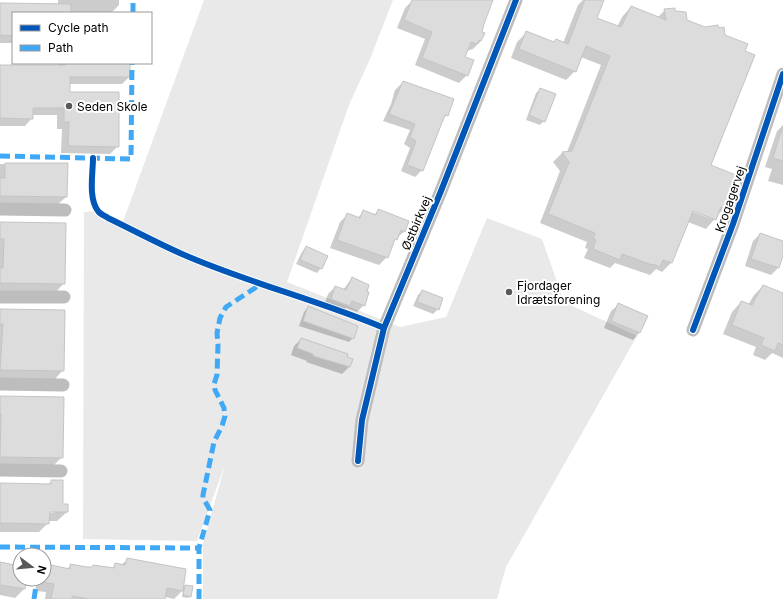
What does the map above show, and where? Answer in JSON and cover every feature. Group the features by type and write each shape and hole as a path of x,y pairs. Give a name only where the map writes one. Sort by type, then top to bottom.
{"street":[{"name":"Østbirkvej","path":"358,461 362,420 384,328 441,191 516,0"},
{"name":"Krogagervej","path":"693,330 733,224 783,74"},
{"path":"0,209 65,210"},
{"path":"0,297 64,297"},
{"path":"0,384 63,384"},
{"path":"0,470 61,471"}],"shaded area":[{"name":"Fjordager Idrætsforening","path":"204,0 393,0 370,59 349,105 287,282 400,327 446,317 487,218 542,239 564,302 637,336 506,567 497,599 203,599 203,544 225,465 197,541 83,539 84,212 96,211 121,227"}],"building":[{"path":"412,0 493,0 482,32 485,33 481,41 479,40 477,44 471,42 465,57 474,60 468,76 422,58 432,32 404,20"},
{"path":"585,0 604,0 597,18 621,27 631,6 666,20 664,9 675,8 675,11 686,12 687,20 705,27 718,25 719,28 724,27 725,35 748,44 745,51 755,55 711,165 738,176 725,209 721,207 716,220 693,211 672,263 663,260 660,267 622,254 620,260 593,249 596,240 593,239 595,233 548,214 569,162 562,152 572,151 610,56 586,46 576,72 519,49 526,31 554,42 556,39 568,44"},
{"path":"0,3 71,4 71,12 12,12 12,36 0,35"},
{"path":"130,64 130,77 70,77 70,92 119,92 119,147 68,146 69,122 64,122 64,108 33,108 33,119 0,118 0,65"},
{"path":"403,81 454,99 448,116 445,115 423,171 407,165 416,141 410,137 415,124 389,114"},
{"path":"540,88 556,94 545,122 529,115"},
{"path":"781,131 783,131 783,161 773,158"},
{"path":"5,163 68,163 67,197 0,196 0,178 5,178"},
{"path":"378,209 409,221 405,232 401,230 397,240 395,239 388,258 337,240 347,213 360,218 363,210 376,215"},
{"path":"0,222 66,223 65,284 0,283 0,268 3,268 4,239 0,239"},
{"path":"760,233 783,241 783,256 779,268 751,259"},
{"path":"306,246 328,256 322,269 300,260"},
{"path":"352,277 369,285 367,292 369,292 365,306 352,301 350,306 331,299 335,286 346,290"},
{"path":"763,285 783,293 783,345 778,343 775,351 761,345 764,338 732,325 741,301 752,305"},
{"path":"422,290 443,298 439,310 417,302"},
{"path":"618,303 648,316 640,333 611,321"},
{"path":"308,306 358,326 354,339 303,321"},
{"path":"0,309 65,310 64,371 0,370 3,324 0,324"},
{"path":"301,338 348,354 347,357 353,359 350,367 313,356 313,354 297,348"},
{"path":"0,396 64,397 63,458 0,457"},
{"path":"51,480 63,480 63,504 68,504 68,512 50,512 49,524 0,523 0,483 51,484"},
{"path":"127,558 186,569 183,591 167,588 165,599 89,599 72,596 72,599 51,599 54,584 52,584 52,565 70,569 70,564 87,567 92,567 93,565 114,568 115,563 125,565"},
{"path":"0,562 12,564 12,587 0,585"},
{"path":"185,585 193,586 191,597 183,595"},
{"path":"12,587 25,587 25,589"}],"marked path":[{"path":"133,0 133,12"},
{"path":"0,156 131,159 132,64"},
{"path":"199,599 199,548 210,510 203,498 203,495 214,442 225,416 224,408 215,390 214,384 217,375 217,333 220,318 226,307 255,288 259,283"},
{"path":"0,547 199,548"},
{"path":"34,599 36,587"}],"cycle path":[{"path":"358,461 362,420 384,328 441,191 516,0"},
{"path":"693,330 733,224 783,74"},
{"path":"93,158 93,199 98,211 108,218 182,254 232,274 384,328"}],"place":[{"name":"Seden Skole","path":"69,106"},
{"name":"Fjordager Idrætsforening","path":"509,292"}]}
